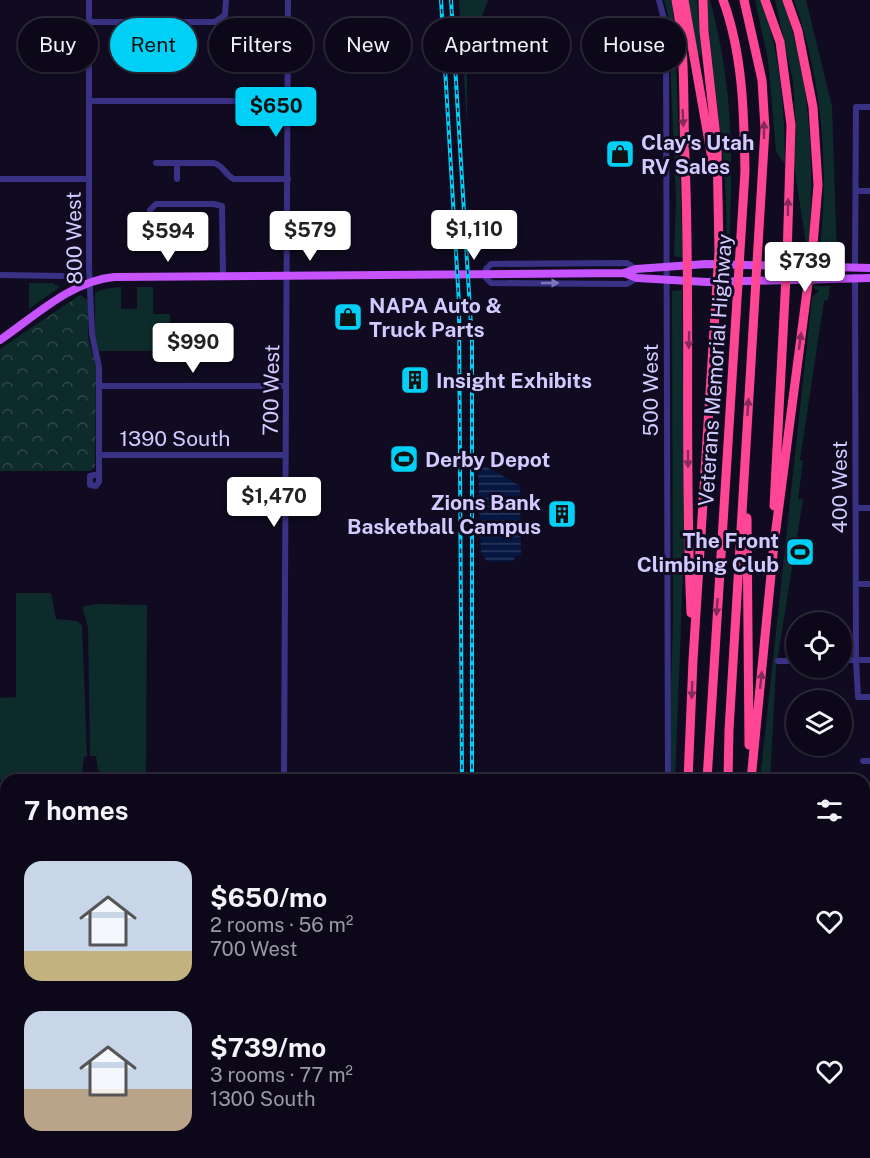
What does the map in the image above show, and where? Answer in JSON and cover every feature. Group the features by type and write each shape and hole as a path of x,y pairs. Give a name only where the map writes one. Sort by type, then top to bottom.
{"highway":[{"path":"676,0 681,59 689,266 688,547 693,660"},
{"path":"684,0 707,124 718,206"},
{"path":"688,774 693,660 719,251 717,146 704,31 703,0"},
{"name":"Veterans Memorial Highway","path":"728,774 746,430 765,129 762,81 744,0"},
{"path":"765,0 780,42 791,125 787,266 774,468 774,544"},
{"path":"751,774 774,544 813,245 818,185 817,141 807,71 798,31 787,0"},
{"name":"Veterans Memorial Highway","path":"707,774 745,171 744,107 738,61 724,3"},
{"path":"746,430 750,774"}],"main road":[{"path":"636,274 667,267 787,266 870,276"},
{"path":"0,340 66,294 90,282 118,276 624,273 689,281 786,280 855,273 870,268"}],"street":[{"name":"800 West","path":"89,0 89,18"},
{"path":"98,22 215,22 225,15 226,0"},
{"name":"700 West","path":"284,774 286,386 289,276 288,0"},
{"name":"500 West","path":"659,0 664,18 666,49 668,774"},
{"name":"800 West","path":"89,72 90,282 92,334 99,362 99,474"},
{"path":"89,101 287,102"},
{"name":"400 West","path":"870,107 856,107 855,273 856,660 858,697 870,697"},
{"path":"156,163 217,164 234,179 288,179"},
{"path":"177,163 177,179"},
{"path":"0,179 89,179"},
{"path":"856,191 870,191"},
{"path":"149,196 156,204"},
{"path":"150,210 156,204 222,206 223,276"},
{"path":"627,263 636,274 627,284 491,284 486,278 486,269 491,264 627,263"},
{"path":"0,275 63,276"},
{"path":"100,386 286,386"},
{"name":"1390 South","path":"99,455 286,455"},
{"path":"856,508 870,508"},
{"path":"856,585 870,585"},
{"path":"852,660 870,660"},
{"path":"778,661 786,661"}],"green space":[{"path":"459,0 488,0 481,18 460,18"},
{"path":"664,0 672,0 674,18 668,18"},
{"path":"688,0 697,0 702,55 698,56"},
{"path":"707,0 710,0 718,33 728,94 731,153 729,249 726,248 723,155"},
{"path":"755,0 762,0 777,61 784,122 785,164 776,152 768,60"},
{"path":"775,0 783,0 792,31 800,61 809,123 811,217 809,249 807,250 794,166 796,132 793,81"},
{"path":"794,0 806,0 832,106 837,257 824,256 820,248 824,185 821,122 811,61"},
{"path":"464,72 467,72 467,123"},
{"path":"670,72 676,72 683,258 674,256 676,200"},
{"path":"29,283 52,283 60,287 29,309"},
{"path":"814,286 830,286 828,300 824,301 800,460 803,461 798,499 803,499 776,668 770,774 761,774 812,297 819,291 813,288"},
{"path":"121,287 121,309 137,309 137,287 153,287 153,314 170,314 170,351 99,351 95,335 95,293 103,289"},
{"path":"682,290 684,547 675,774 668,774 673,621 672,291"},
{"path":"80,295 88,300 88,337 96,366 95,466 91,471 0,471 0,349"},
{"path":"16,593 51,593 56,619 77,621 82,625 87,756 84,757 81,774 0,774 0,698 16,697"},
{"path":"97,604 147,605 146,774 102,773 98,770 96,756 90,756 88,627 82,607"}],"water":[{"path":"482,464 520,486 521,556 515,556 514,561 487,562 481,552 478,470"}],"railway":[{"path":"441,0 459,303 462,774"},
{"path":"451,0 472,342 472,774"}],"place":[{"name":"Clay's Utah RV Sales","path":"620,154"},
{"name":"NAPA Auto & Truck Parts","path":"348,317"},
{"name":"Insight Exhibits","path":"415,380"},
{"name":"Derby Depot","path":"404,459"},
{"name":"Zions Bank Basketball Campus","path":"562,514"},
{"name":"The Front Climbing Club","path":"800,552"}]}
